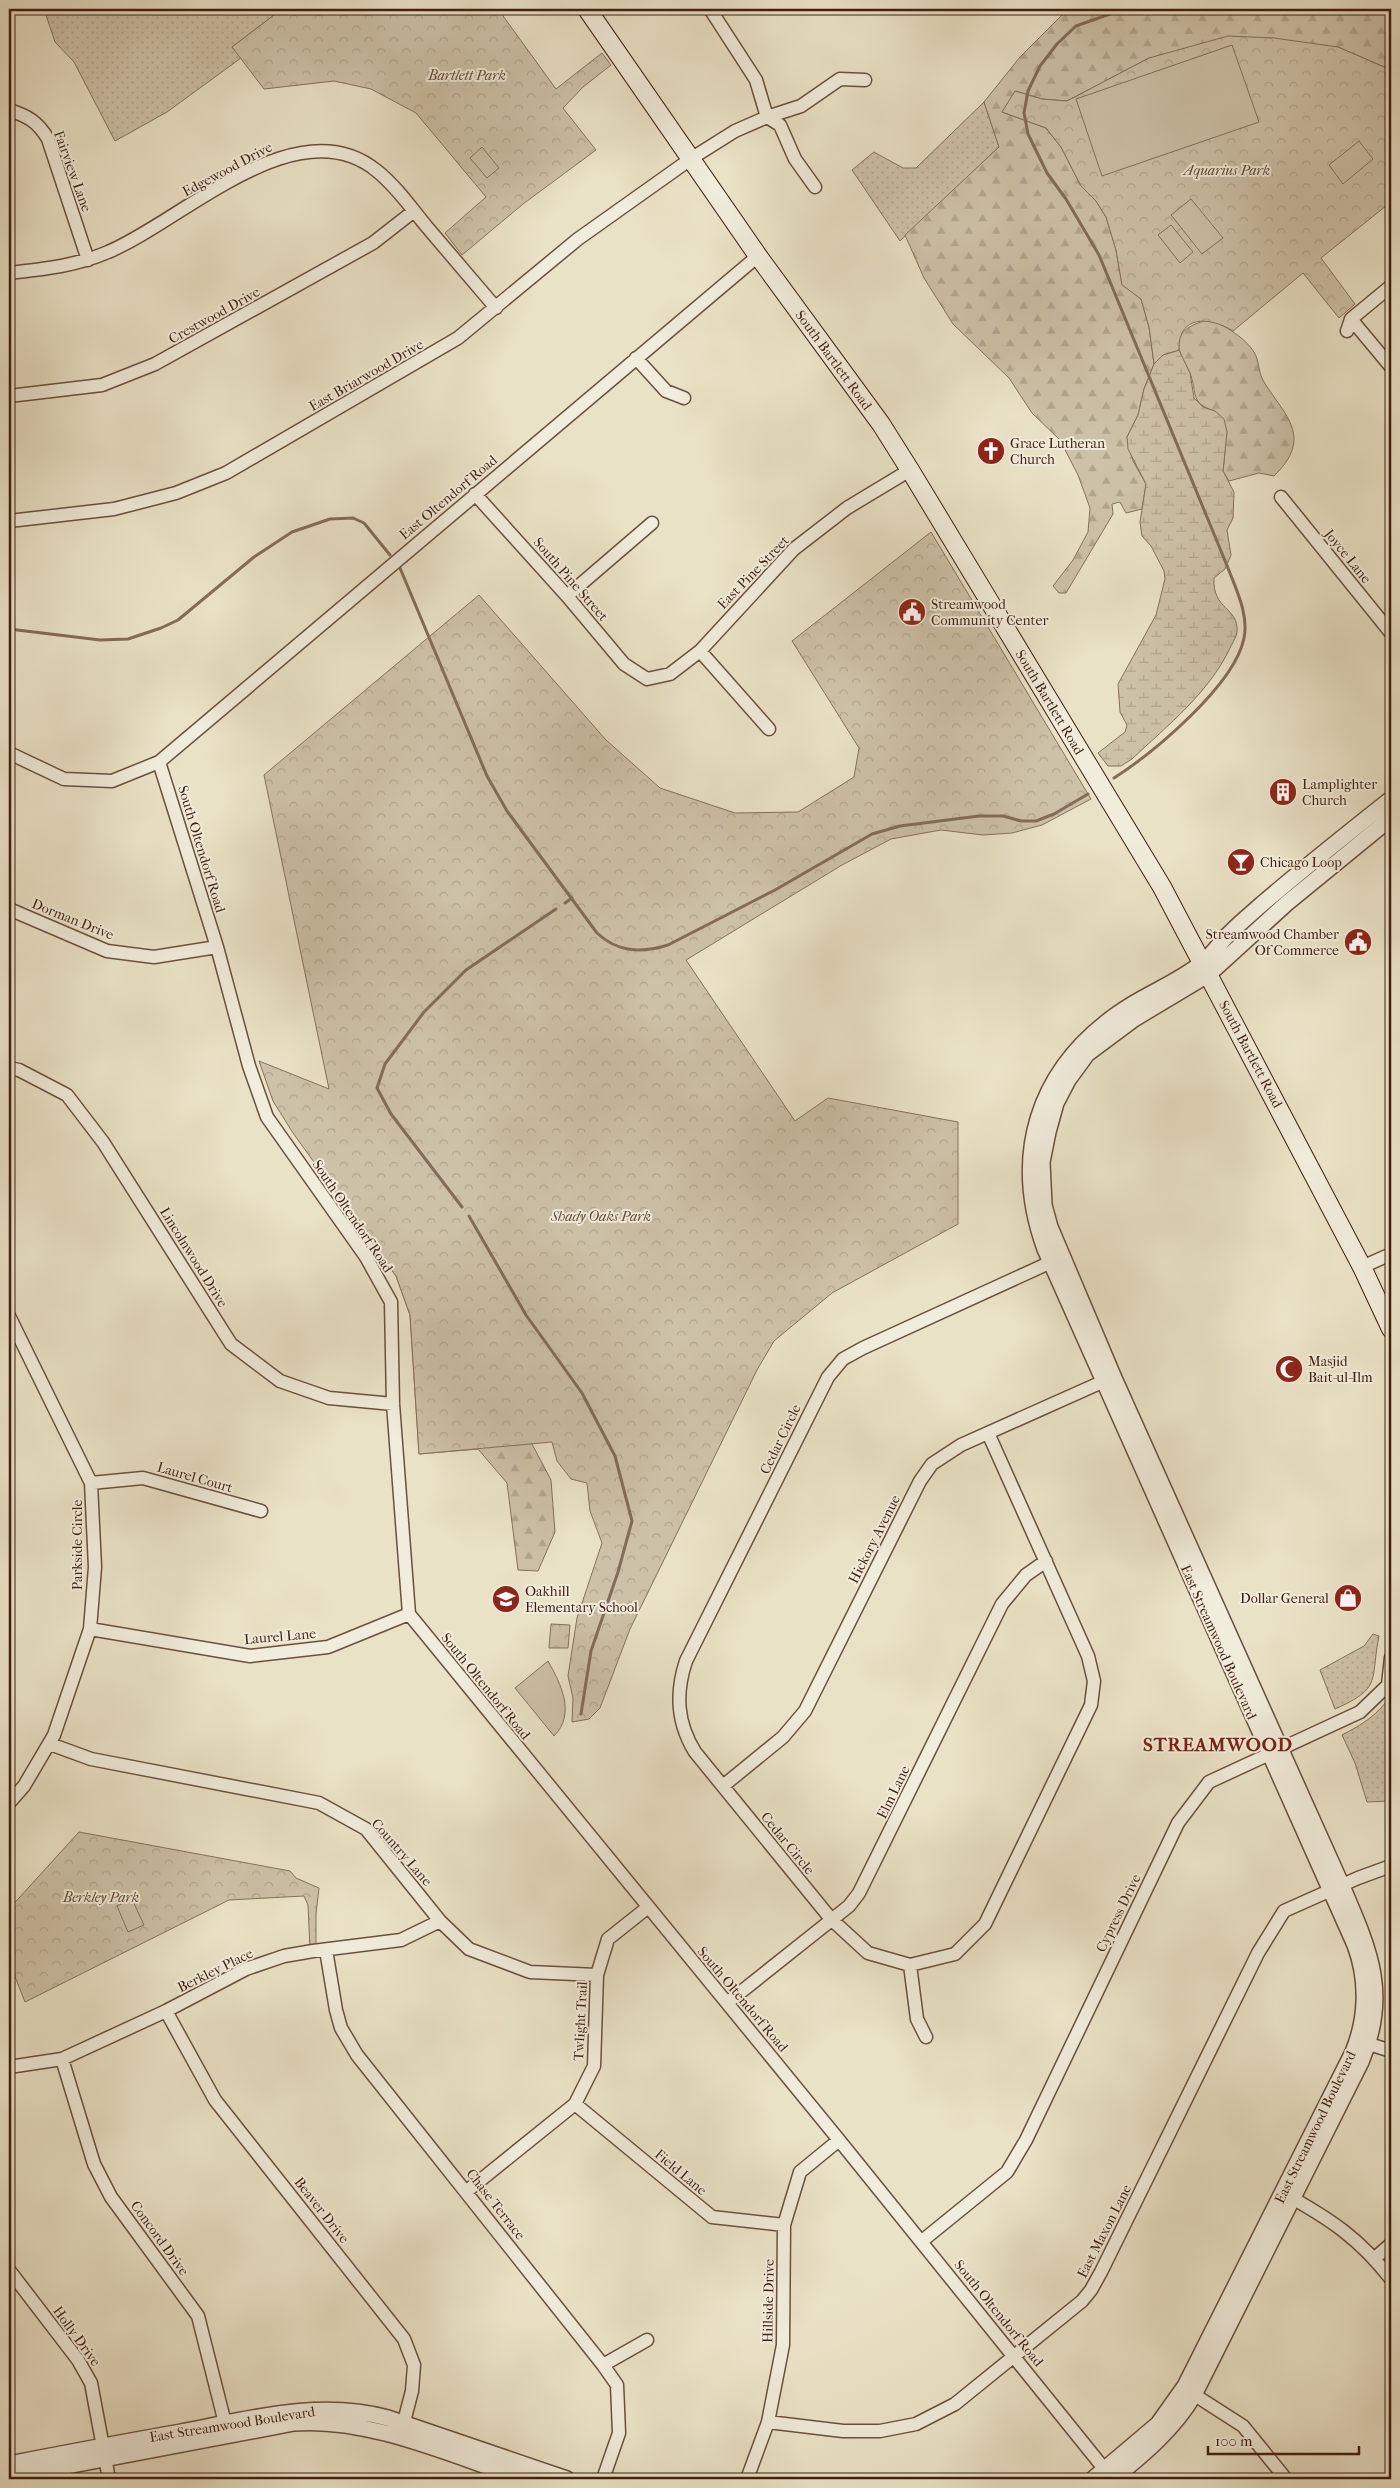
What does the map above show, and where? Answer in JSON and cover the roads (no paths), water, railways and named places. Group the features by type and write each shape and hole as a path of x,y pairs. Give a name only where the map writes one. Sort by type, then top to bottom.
{"main road":[{"name":"South Bartlett Road","path":"586,9 692,158 758,256 881,424 910,470 1162,886 1362,1267 1391,1329"}],"street":[{"path":"712,10 756,80 767,117 780,125 795,158 815,187"},
{"name":"East Briarwood Drive","path":"9,521 114,509 176,493 226,473 442,348 496,308 578,239 692,158 735,131 767,117 801,106 840,79 864,80"},
{"name":"Fairview Lane","path":"9,110 28,116 40,126 48,139 88,260"},
{"name":"Edgewood Drive","path":"9,273 66,266 110,252 264,163 309,151 341,154 377,170 496,308"},
{"name":"Crestwood Drive","path":"9,396 102,384 155,364 374,243 414,211"},
{"name":"East Oltendorf Road","path":"9,753 64,779 112,781 159,762 758,256"},
{"path":"1391,286 1349,325 1391,367"},
{"path":"636,358 666,391 684,398"},
{"name":"East Pine Street","path":"647,680 670,674 700,651 794,548 848,508 910,470"},
{"name":"South Pine Street","path":"475,494 567,596 624,664 647,680"},
{"name":"Joyce Lane","path":"1281,498 1391,633"},
{"path":"567,596 652,523"},
{"path":"700,651 768,729"},
{"name":"South Oltendorf Road","path":"159,762 217,947 249,1066 267,1117 366,1257 390,1302 393,1404 409,1614 647,1908 922,2241 1110,2476"},
{"path":"1206,968 1231,932 1263,903 1391,799"},
{"path":"1206,968 1391,818"},
{"name":"Dorman Drive","path":"9,909 107,951 154,957 217,947"},
{"name":"East Streamwood Boulevard","path":"1093,2479 1110,2476 1164,2434 1182,2413 1189,2392 1288,2196 1361,2062 1363,2042 1375,1995 1373,1969 1366,1943 1336,1888 1056,1260 1038,1228 1029,1179 1034,1136 1043,1107 1053,1084 1073,1053 1096,1030 1121,1011 1206,968"},
{"name":"Lincolnwood Drive","path":"9,1068 19,1070 67,1095 103,1142 231,1344 280,1381 329,1398 393,1404"},
{"path":"1362,1267 1391,1254"},
{"name":"Cedar Circle","path":"988,1433 1088,1656 1094,1681 1091,1705 985,1924 955,1954 910,1965 868,1954 831,1919 695,1752 685,1734 678,1705 682,1672 828,1377 843,1359 862,1348 1056,1260"},
{"name":"Parkside Circle","path":"9,1316 91,1483 95,1567 90,1629 50,1744 24,1786 9,1803"},
{"name":"Hickory Avenue","path":"723,1786 783,1737 804,1711 925,1473 945,1453 1108,1380"},
{"name":"Laurel Court","path":"91,1483 143,1478 260,1511"},
{"name":"Elm Lane","path":"727,2003 849,1906 859,1893 1002,1604 1026,1575 1046,1561"},
{"name":"Laurel Lane","path":"90,1629 250,1656 328,1646 409,1614"},
{"name":"Cypress Drive","path":"922,2241 1007,2172 1026,2140 1178,1823 1210,1782 1360,1712 1388,1685 1391,1657"},
{"name":"Country Lane","path":"50,1744 92,1759 319,1803 366,1829 440,1920 469,1950 530,1972 597,1975"},
{"name":"East Maxon Lane","path":"768,2422 843,2431 880,2431 916,2424 955,2404 1066,2315 1091,2290 1258,1953 1284,1911 1391,1866"},
{"name":"Twlight Trail","path":"467,2191 575,2104 594,2066 597,1975 608,1939 647,1908"},
{"name":"Berkley Place","path":"9,2067 62,2059 166,2011 246,1969 284,1956 401,1940 440,1920"},
{"name":"Chase Terrace","path":"326,1950 336,2010 349,2043 357,2055 467,2191 604,2365 617,2385 619,2433 603,2479"},
{"path":"910,1965 917,2019 926,2037"},
{"name":"Beaver Drive","path":"166,2011 215,2100 404,2339 414,2365 412,2390 402,2431"},
{"path":"1363,2042 1391,2051"},
{"name":"Concord Drive","path":"62,2059 94,2164 111,2198 198,2316 227,2429"},
{"name":"Field Lane","path":"575,2104 712,2217 784,2225"},
{"name":"Hillside Drive","path":"747,2479 768,2422 783,2345 784,2225 800,2172 839,2140"},
{"path":"1288,2196 1339,2225 1375,2258 1391,2279"},
{"path":"1375,2258 1391,2244"},
{"name":"Holly Drive","path":"9,2270 78,2360 91,2383 110,2479"},
{"path":"604,2365 647,2340"},
{"path":"1189,2392 1243,2426 1286,2479"},
{"name":"East Streamwood Boulevard","path":"9,2476 105,2452 227,2429 317,2422 402,2431 567,2479"},
{"name":"East Streamwood Boulevard","path":"402,2431 524,2479"},
{"name":"East Streamwood Boulevard","path":"9,2464 105,2452"}],"waterway":[{"path":"1114,778 1170,735 1209,696 1225,676 1237,656 1244,638 1245,629 1241,602 1235,585 1099,255 1066,199 1047,173 1028,134 1024,113 1028,91 1040,66 1057,44 1076,26 1124,9"},
{"path":"1138,9 1158,11 1186,9"},
{"path":"9,629 100,640 128,639 161,628 178,620 254,557 292,532 330,519 353,518 364,523 390,555"},
{"path":"400,568 487,776 507,811 597,933 605,940 622,948 640,950 668,945 775,890 872,834 900,826 979,816 1003,816 1021,821 1036,821 1054,814 1088,794"},
{"path":"565,903 572,898"},
{"path":"462,1207 391,1114 377,1088 385,1064 424,1012 466,970 556,909"},
{"path":"469,1216 526,1315 582,1393 615,1456 632,1521 618,1572 591,1651 581,1714"}],"place":[{"name":"Grace Lutheran Church","path":"991,451"},
{"name":"Streamwood Community Center","path":"912,612"},
{"name":"Lamplighter Church","path":"1283,792"},
{"name":"Chicago Loop","path":"1241,862"},
{"name":"Streamwood Chamber Of Commerce","path":"1358,942"},
{"name":"Masjid Bait-ul-Ilm","path":"1289,1369"},
{"name":"Dollar General","path":"1348,1598"},
{"name":"Oakhill Elementary School","path":"506,1599"}],"district":[{"name":"STREAMWOOD","path":"1218,1744"}],"park label":[{"name":"Bartlett Park","path":"467,75"},
{"name":"Aquarius Park","path":"1227,170"},
{"name":"Shady Oaks Park","path":"601,1216"},
{"name":"Berkley Park","path":"101,1897"}]}
